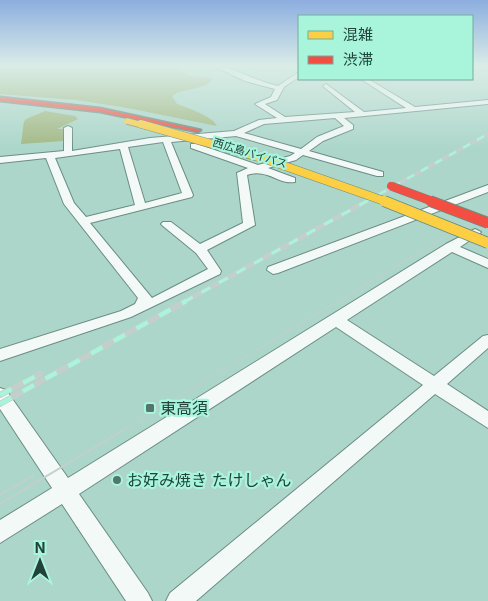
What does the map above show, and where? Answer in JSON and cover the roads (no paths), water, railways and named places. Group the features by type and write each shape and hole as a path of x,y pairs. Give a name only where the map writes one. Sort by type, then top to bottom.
{"highway":[{"name":"西広島バイパス","path":"0,99 72,106 198,130 265,149 340,175 488,233"},
{"name":"西広島バイパス","path":"0,103 63,110 187,134 272,159 349,187 488,243"},
{"path":"198,130 270,147 333,166 488,223"},
{"path":"272,159 287,170 488,253"}],"street":[{"path":"276,94 274,98 259,104 275,112 283,119"},
{"path":"336,94 362,114"},
{"path":"389,94 414,109"},
{"path":"0,160 170,139 236,133 262,122 283,119 362,114 488,102"},
{"path":"198,249 249,226 242,175 245,172 294,158 318,140 350,127 337,116"},
{"path":"68,128 68,153"},
{"path":"236,133 380,174"},
{"path":"170,139 292,180"},
{"path":"83,221 188,195 170,139"},
{"path":"123,145 141,206"},
{"path":"49,154 70,204 145,298 141,307"},
{"path":"274,270 488,188"},
{"path":"0,532 488,223"},
{"path":"0,354 152,304 215,271 208,257 167,224"},
{"path":"450,248 488,264"},
{"path":"336,320 488,420"},
{"path":"178,601 488,340"},
{"path":"0,395 45,459 64,492 140,601"}],"tram line":[{"path":"120,432 488,211"},
{"path":"0,504 122,431"},
{"path":"0,495 34,475"}],"railway":[{"path":"365,202 488,134"},
{"path":"184,302 367,201"},
{"path":"0,404 186,301"},
{"path":"0,395 40,374"}],"place":[{"name":"東高須","path":"150,408"},
{"name":"お好み焼き たけしゃん","path":"117,480"}]}
